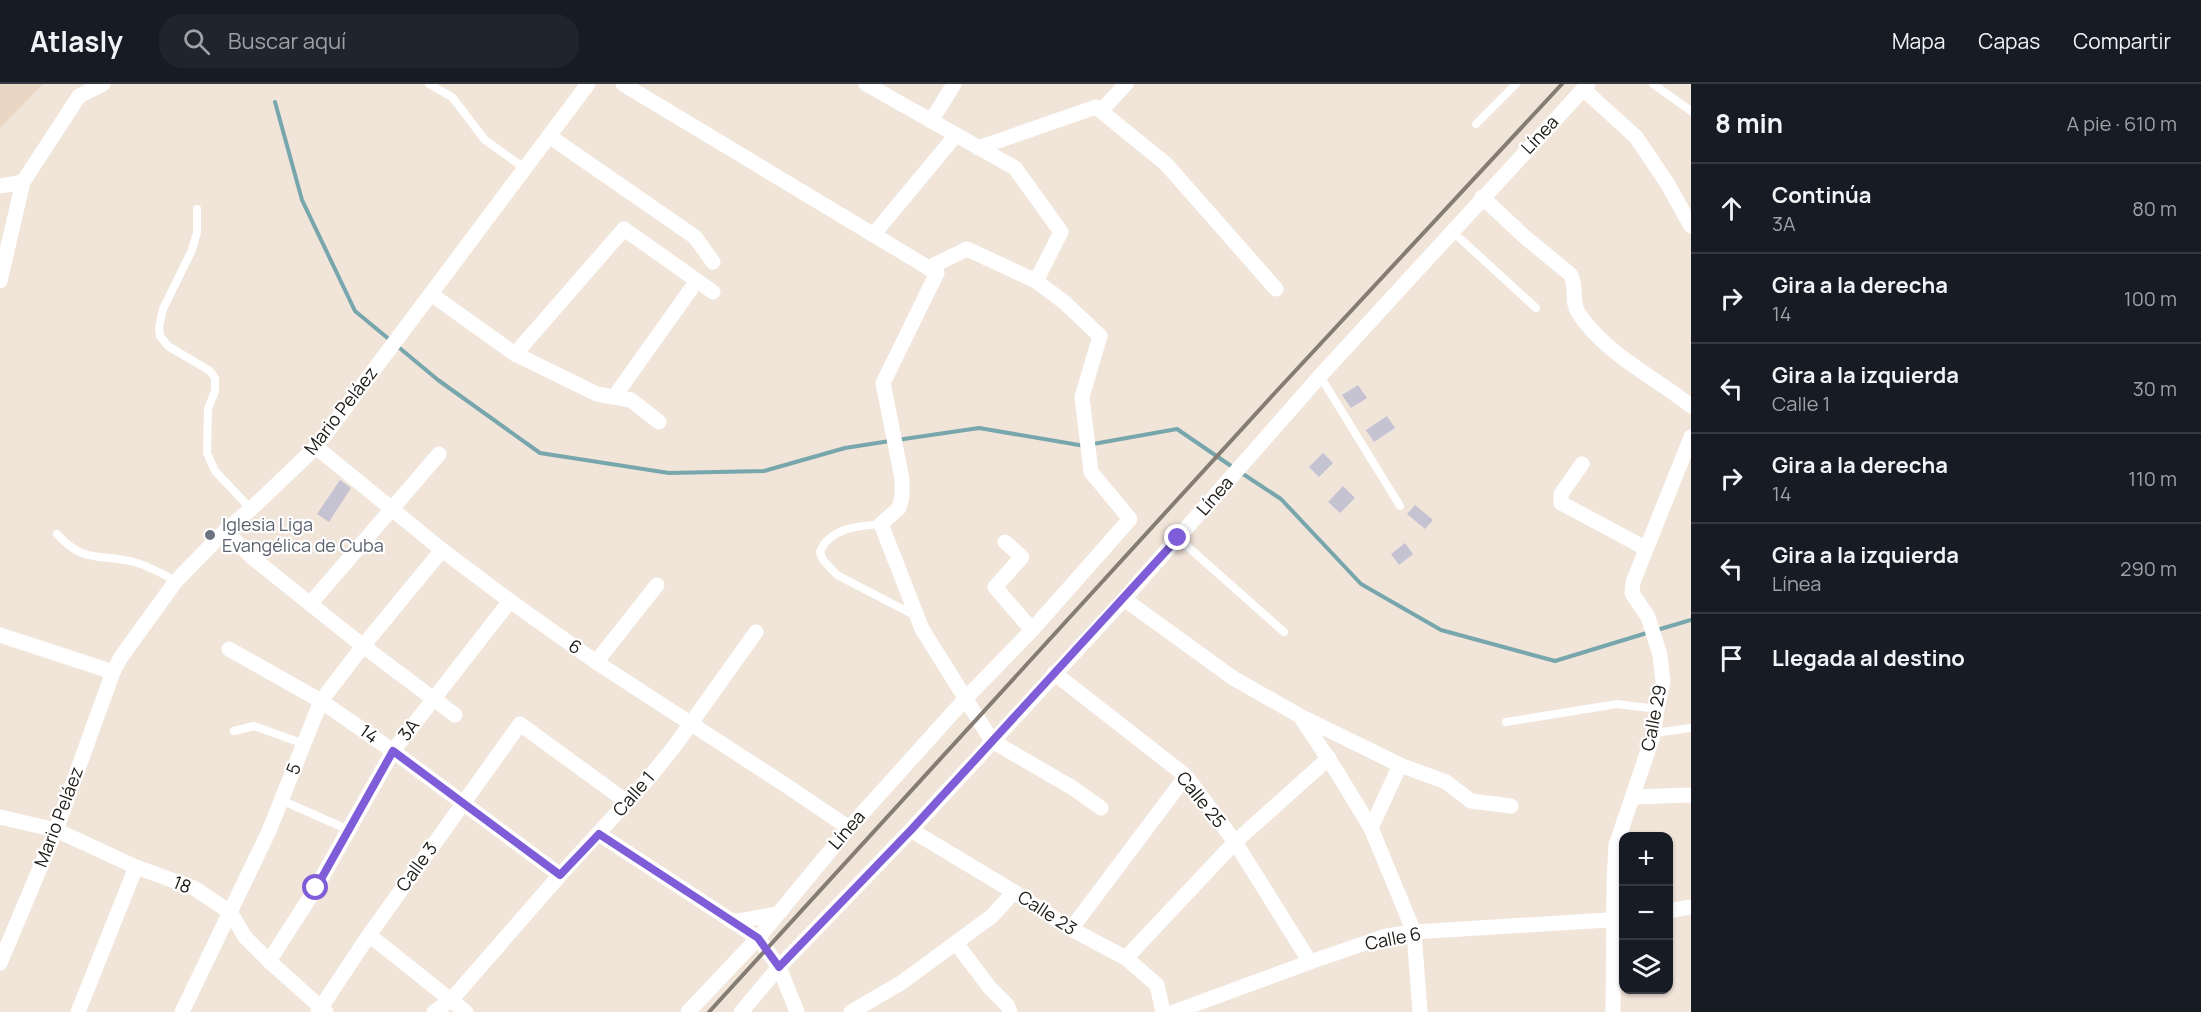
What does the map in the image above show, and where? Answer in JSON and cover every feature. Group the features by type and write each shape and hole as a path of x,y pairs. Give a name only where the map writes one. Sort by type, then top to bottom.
{"street":[{"path":"0,281 22,182 79,96 103,84"},
{"name":"Mario Peláez","path":"0,963 4,946 56,830 113,672 121,657 177,581 225,531 251,510 316,447 588,84"},
{"path":"623,84 937,273 883,383 902,479 902,496 899,508 881,524 922,629 992,741 1073,788 1101,808"},
{"path":"866,84 1015,168 1061,231 1036,281 967,249 928,268"},
{"path":"930,121 954,84"},
{"path":"1101,111 1126,84"},
{"path":"1586,87 1636,136 1667,183 1691,226"},
{"name":"Línea","path":"741,1012 779,967 911,830 1124,599 1320,376 1482,197 1586,87"},
{"path":"978,148 1096,107 1166,164 1276,289"},
{"path":"873,235 956,135"},
{"path":"549,136 695,237 713,262"},
{"path":"0,186 22,182"},
{"path":"1482,197 1526,238 1570,274 1574,281 1573,300 1578,312 1605,346 1691,406"},
{"path":"515,354 624,229 713,292"},
{"name":"Línea","path":"688,1012 758,938 849,828 966,698 1032,630 1130,519 1091,472 1082,397 1100,336 1064,302 1036,281"},
{"path":"614,397 696,282"},
{"path":"431,294 515,354 597,394 631,400 659,422"},
{"name":"Calle 29","path":"1613,1012 1619,920 1616,846 1654,733 1663,682 1660,656 1648,617 1632,593 1633,582 1691,437"},
{"name":"6","path":"316,447 394,508 442,550 510,601 596,662 849,828"},
{"path":"310,604 439,454"},
{"path":"1582,464 1561,494 1561,503 1645,548"},
{"path":"225,531 254,559 310,604 455,715"},
{"path":"1005,542 1022,557 995,587 1032,630"},
{"name":"5","path":"182,1012 264,841 321,701 442,550"},
{"path":"596,662 657,585"},
{"path":"1124,599 1233,678 1300,716 1400,765 1446,782 1471,801 1511,806"},
{"name":"3A","path":"269,961 316,888 393,751 510,601"},
{"name":"Calle 1","path":"434,1012 452,999 674,747 756,632"},
{"path":"0,635 113,672"},
{"name":"14","path":"229,649 321,701 393,751 560,875"},
{"name":"Calle 25","path":"1054,673 1186,776 1235,842 1310,962"},
{"path":"1300,716 1329,758 1371,828 1414,932 1420,1012"},
{"name":"Calle 3","path":"321,1011 369,935 520,724 627,802"},
{"path":"1126,958 1235,842 1329,758"},
{"path":"1371,828 1400,765"},
{"path":"1071,929 1186,776"},
{"path":"1634,797 1691,795"},
{"name":"18","path":"0,817 56,830 136,867 194,888 230,912 246,937 321,1011"},
{"name":"Calle 23","path":"911,830 1014,891 1071,929 1126,958 1157,985 1163,1012"},
{"path":"599,834 758,938 779,967 797,1012"},
{"path":"78,1012 136,867"},
{"path":"851,1012 901,983 992,916 1014,891"},
{"path":"1673,909 1691,907"},
{"path":"733,922 777,914"},
{"name":"Calle 6","path":"1174,1012 1386,936 1414,932 1619,920"},
{"path":"369,935 466,1012"},
{"path":"956,942 1010,1012"}],"lane":[{"path":"429,84 452,97 485,140 524,168"},
{"path":"1476,124 1516,84"},
{"path":"1653,84 1691,111"},
{"path":"197,209 197,231 192,250 163,309 159,327 160,336 168,346 210,371 215,378 215,391 208,409 207,453 215,471 251,510"},
{"path":"1452,231 1536,308"},
{"path":"1320,376 1400,506"},
{"path":"881,524 854,527 824,541 820,552 823,560 837,575 917,616"},
{"path":"57,534 70,547 83,555 134,562 177,581"},
{"path":"1178,538 1284,632"},
{"path":"1506,722 1617,704 1657,709"},
{"path":"234,731 254,726 304,744"},
{"path":"1654,733 1691,728"},
{"path":"281,800 349,830"}],"shaded area":[{"path":"0,84 43,84 0,128"}],"building":[{"path":"1358,385 1367,398 1351,408 1342,395"},
{"path":"1387,416 1395,428 1374,442 1366,430"},
{"path":"1323,453 1333,463 1319,477 1309,467"},
{"path":"340,480 351,488 329,522 317,514"},
{"path":"1343,486 1355,498 1340,513 1328,502"},
{"path":"1415,505 1433,520 1425,529 1407,514"},
{"path":"1405,543 1413,554 1399,565 1391,554"}],"waterway":[{"path":"275,102 302,200 355,311 390,340"},
{"path":"396,345 438,380 540,453 669,473 764,471 845,448 890,441"},
{"path":"897,440 979,428 1085,446"},
{"path":"1093,444 1177,429 1234,468"},
{"path":"1240,472 1281,499 1361,584 1441,630 1555,661 1650,632"},
{"path":"1657,630 1691,620"}],"railway":[{"path":"709,1012 1272,396 1562,84"}],"place":[{"name":"Iglesia Liga Evangélica de Cuba","path":"210,535"}],"route":[{"path":"316,888 393,751 560,875 599,834 758,938 779,967 911,830 1178,538"}]}
